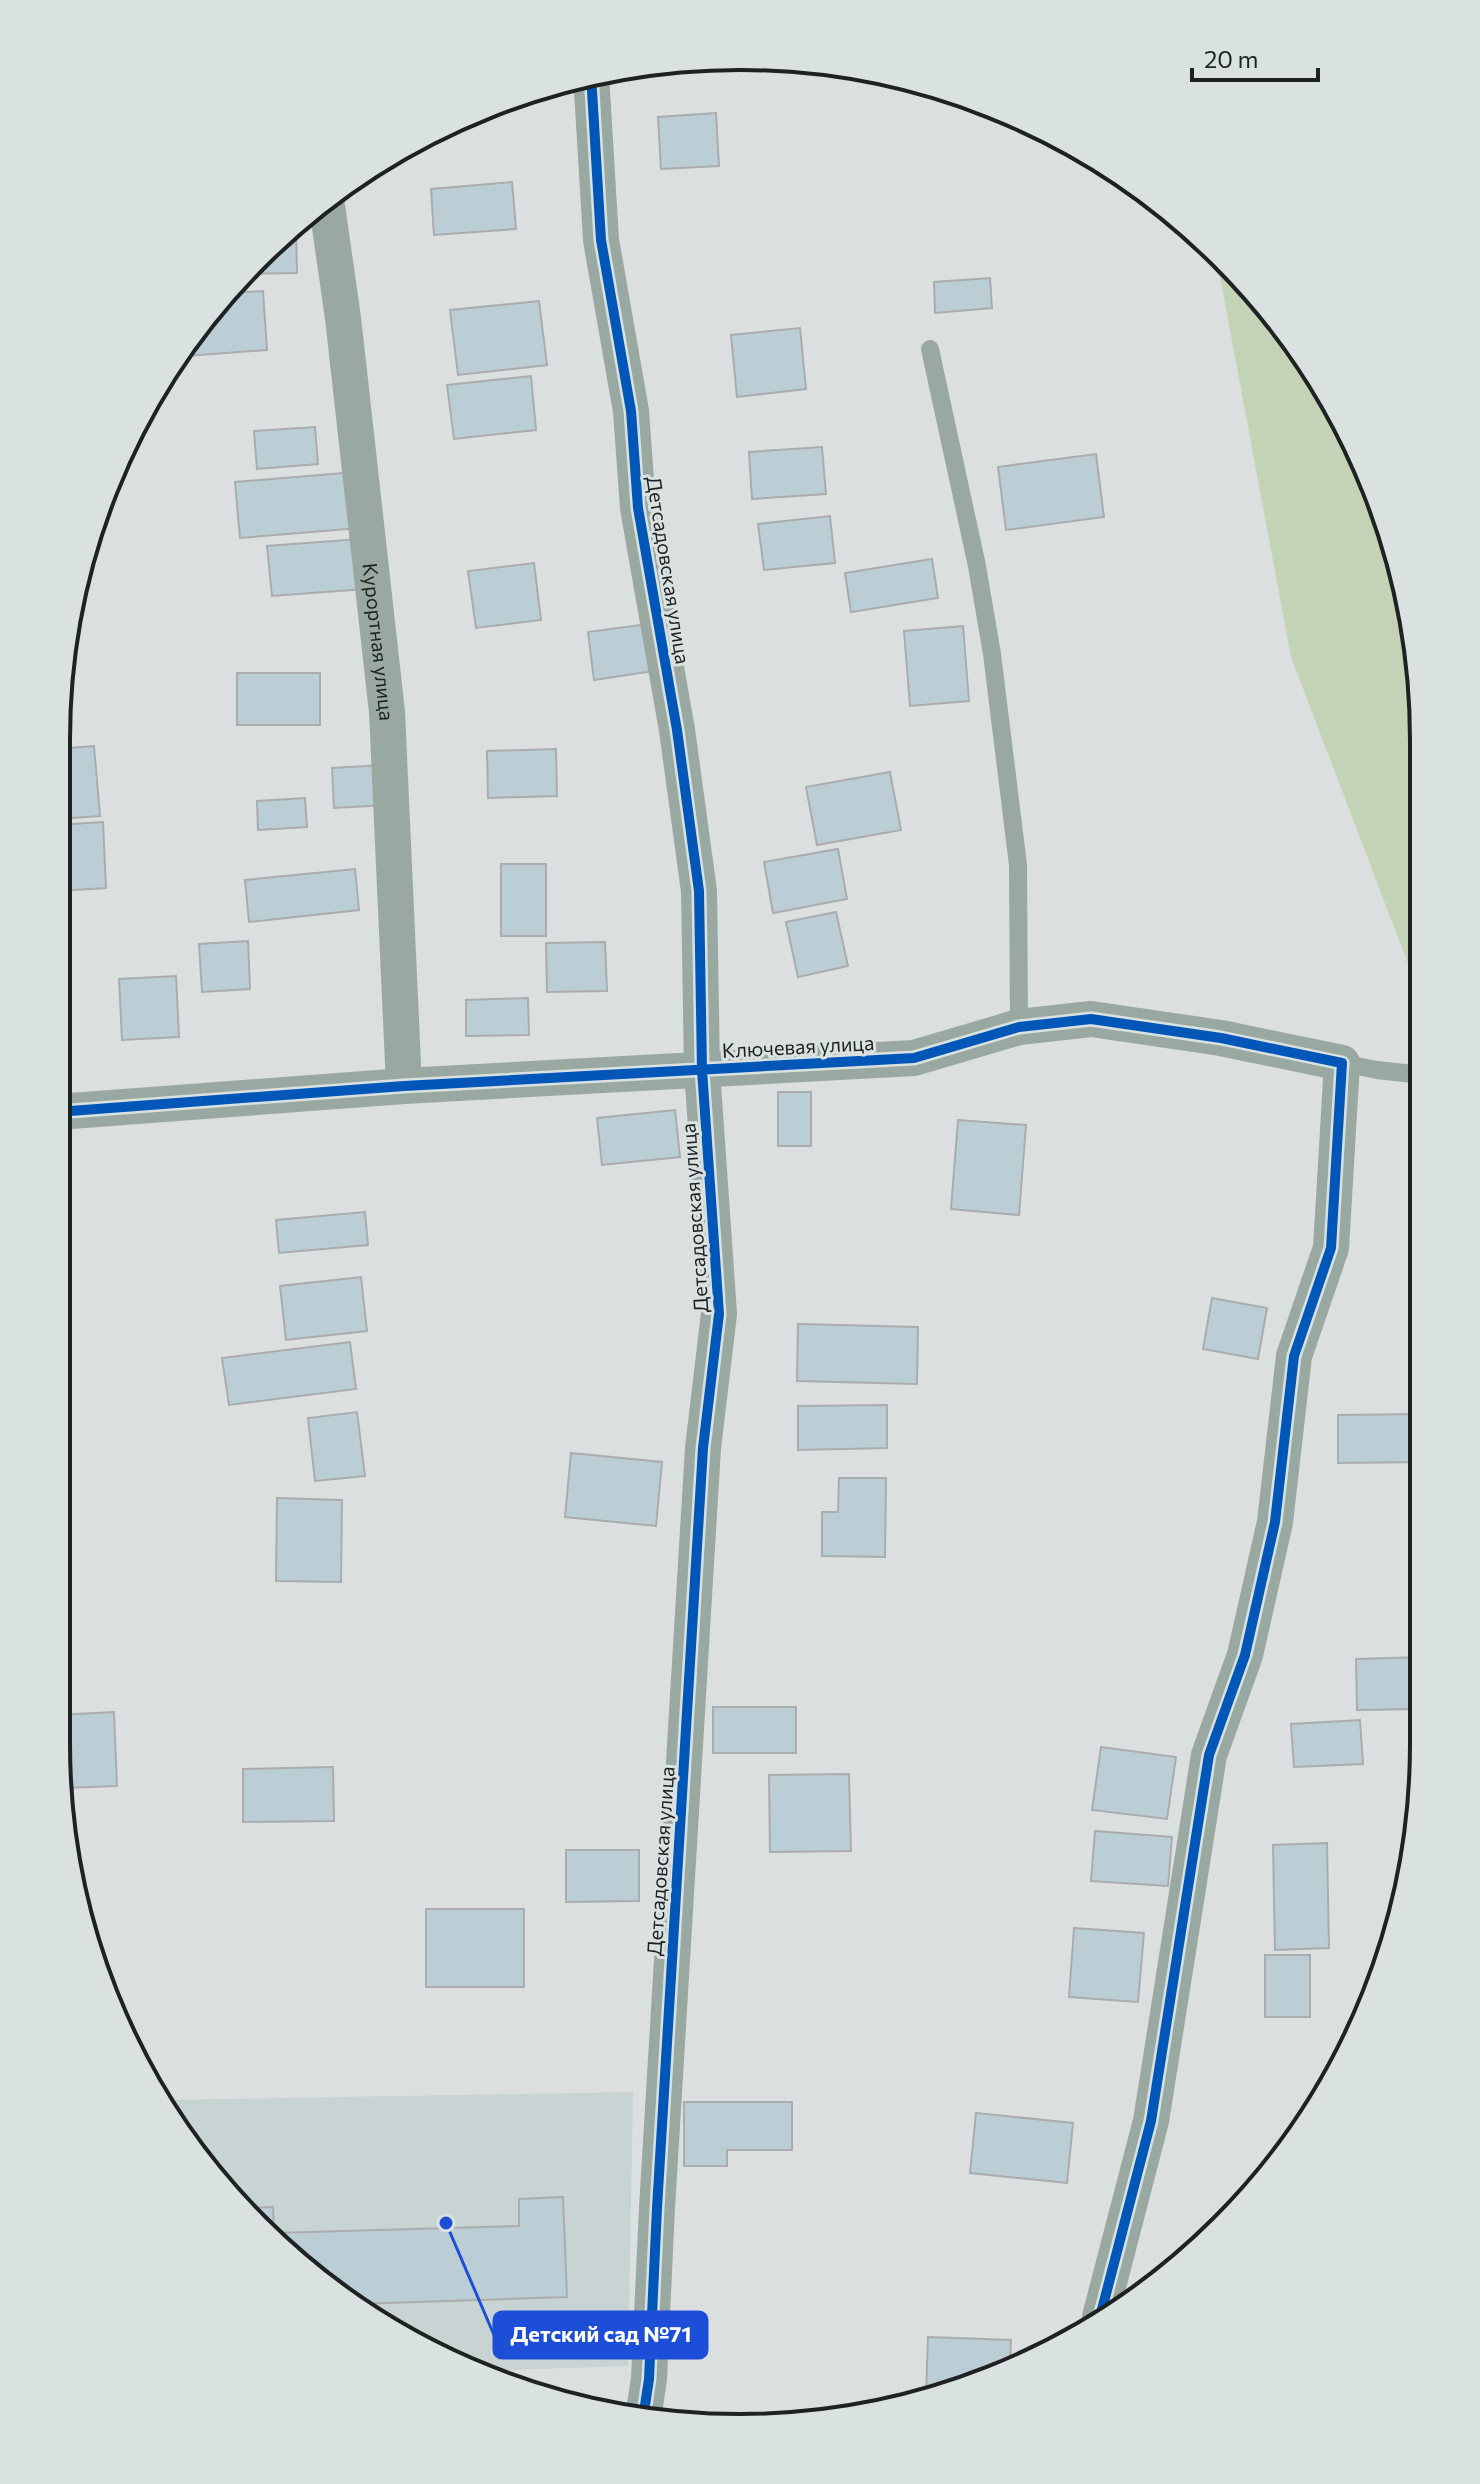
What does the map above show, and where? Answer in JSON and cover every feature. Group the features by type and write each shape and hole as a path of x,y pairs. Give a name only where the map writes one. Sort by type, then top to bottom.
{"street":[{"name":"Детсадовская улица","path":"592,87 601,240 631,411 638,508 677,730 699,891 702,1070 719,1314 703,1448 649,2379 645,2407"},
{"name":"Курортная улица","path":"328,211 343,318 387,712 404,1086"},
{"name":"Ключевая улица","path":"70,1111 404,1086 914,1058 1019,1027 1091,1019 1221,1038 1342,1063"},
{"path":"1103,2307 1151,2121 1209,1755 1245,1655 1275,1522 1294,1356 1331,1248 1342,1063"}],"lane":[{"path":"930,349 977,566 992,654 1018,865 1019,1027"},
{"name":"Ключевая улица","path":"1342,1063 1410,1074"}],"shaded area":[{"path":"633,2092 628,2366 504,2370 444,2345 405,2324 332,2276 266,2218 208,2152 173,2100"}],"green space":[{"path":"1219,271 1272,332 1320,405 1359,484 1387,567 1397,609 1409,696 1410,969 1291,657"}],"building":[{"path":"716,113 719,166 661,169 658,117"},
{"path":"512,182 516,229 434,235 431,189"},
{"path":"296,238 297,273 259,274"},
{"path":"990,278 992,308 935,313 934,282"},
{"path":"263,291 267,350 192,356 208,332 241,292"},
{"path":"539,301 547,365 458,375 450,310"},
{"path":"800,328 806,389 737,397 731,335"},
{"path":"531,376 536,430 454,439 447,385"},
{"path":"315,427 318,464 257,469 254,431"},
{"path":"822,447 826,494 752,499 749,452"},
{"path":"1096,454 1104,517 1006,530 998,467"},
{"path":"355,472 359,528 240,538 235,482"},
{"path":"830,516 835,563 764,570 758,524"},
{"path":"360,539 365,589 272,596 267,546"},
{"path":"932,559 938,598 851,612 845,573"},
{"path":"534,563 541,620 476,628 468,571"},
{"path":"647,624 654,671 594,680 588,632"},
{"path":"963,626 969,701 910,706 904,631"},
{"path":"237,673 320,673 320,725 237,725"},
{"path":"94,746 100,816 70,818 70,748"},
{"path":"556,749 557,796 488,798 487,751"},
{"path":"384,765 386,805 334,808 332,768"},
{"path":"890,772 901,830 817,845 806,787"},
{"path":"305,798 307,827 258,830 257,801"},
{"path":"103,822 106,888 70,890 70,824"},
{"path":"838,849 847,899 773,913 764,862"},
{"path":"501,864 546,864 546,936 501,936"},
{"path":"355,869 359,910 249,922 245,880"},
{"path":"836,912 848,966 798,977 786,922"},
{"path":"248,941 250,989 202,992 199,944"},
{"path":"605,942 607,991 547,992 546,943"},
{"path":"176,976 179,1037 122,1040 119,979"},
{"path":"528,998 529,1035 466,1036 466,1000"},
{"path":"778,1092 811,1092 811,1146 778,1146"},
{"path":"675,1110 680,1157 602,1165 597,1118"},
{"path":"958,1120 1026,1125 1019,1215 951,1209"},
{"path":"365,1212 368,1245 279,1253 276,1220"},
{"path":"361,1277 367,1331 286,1340 280,1286"},
{"path":"1212,1298 1267,1308 1258,1359 1203,1349"},
{"path":"798,1324 918,1327 917,1384 797,1381"},
{"path":"350,1342 356,1389 229,1405 222,1358"},
{"path":"887,1405 887,1448 798,1450 798,1406"},
{"path":"357,1412 365,1476 315,1481 308,1418"},
{"path":"1410,1414 1410,1462 1338,1463 1338,1415"},
{"path":"571,1453 662,1462 656,1526 565,1517"},
{"path":"839,1478 886,1478 885,1557 822,1556 822,1512 838,1512"},
{"path":"277,1498 342,1500 341,1582 276,1581"},
{"path":"1410,1657 1410,1709 1357,1710 1356,1659"},
{"path":"713,1707 796,1707 796,1753 713,1753"},
{"path":"114,1712 117,1786 71,1788 70,1714"},
{"path":"1360,1720 1363,1764 1294,1767 1291,1724"},
{"path":"1101,1747 1176,1757 1167,1819 1092,1810"},
{"path":"333,1767 334,1821 243,1822 243,1769"},
{"path":"849,1774 851,1851 770,1852 769,1775"},
{"path":"1095,1831 1172,1837 1168,1886 1091,1881"},
{"path":"1327,1843 1329,1948 1275,1950 1273,1845"},
{"path":"566,1850 639,1850 639,1901 566,1902"},
{"path":"426,1909 524,1909 524,1987 426,1987"},
{"path":"1074,1928 1144,1933 1138,2002 1069,1997"},
{"path":"1265,1955 1310,1955 1310,2017 1265,2017"},
{"path":"684,2102 792,2102 792,2150 727,2150 727,2166 684,2166"},
{"path":"976,2113 1073,2123 1067,2183 970,2173"},
{"path":"563,2197 567,2297 372,2303 332,2276 282,2233 519,2226 519,2199"},
{"path":"273,2207 274,2225 256,2208"},
{"path":"928,2337 1011,2340 1010,2357 926,2387"}],"cycle path":[{"path":"592,87 601,240 631,411 638,508 677,730 699,891 702,1070 719,1314 703,1448 649,2379 645,2407"},
{"path":"70,1111 404,1086 914,1058 1019,1027 1091,1019 1221,1038 1342,1063 1331,1248 1294,1356 1275,1522 1245,1655 1209,1755 1151,2121 1103,2307"}],"place":[{"name":"Детский сад №71","path":"446,2223"}]}
